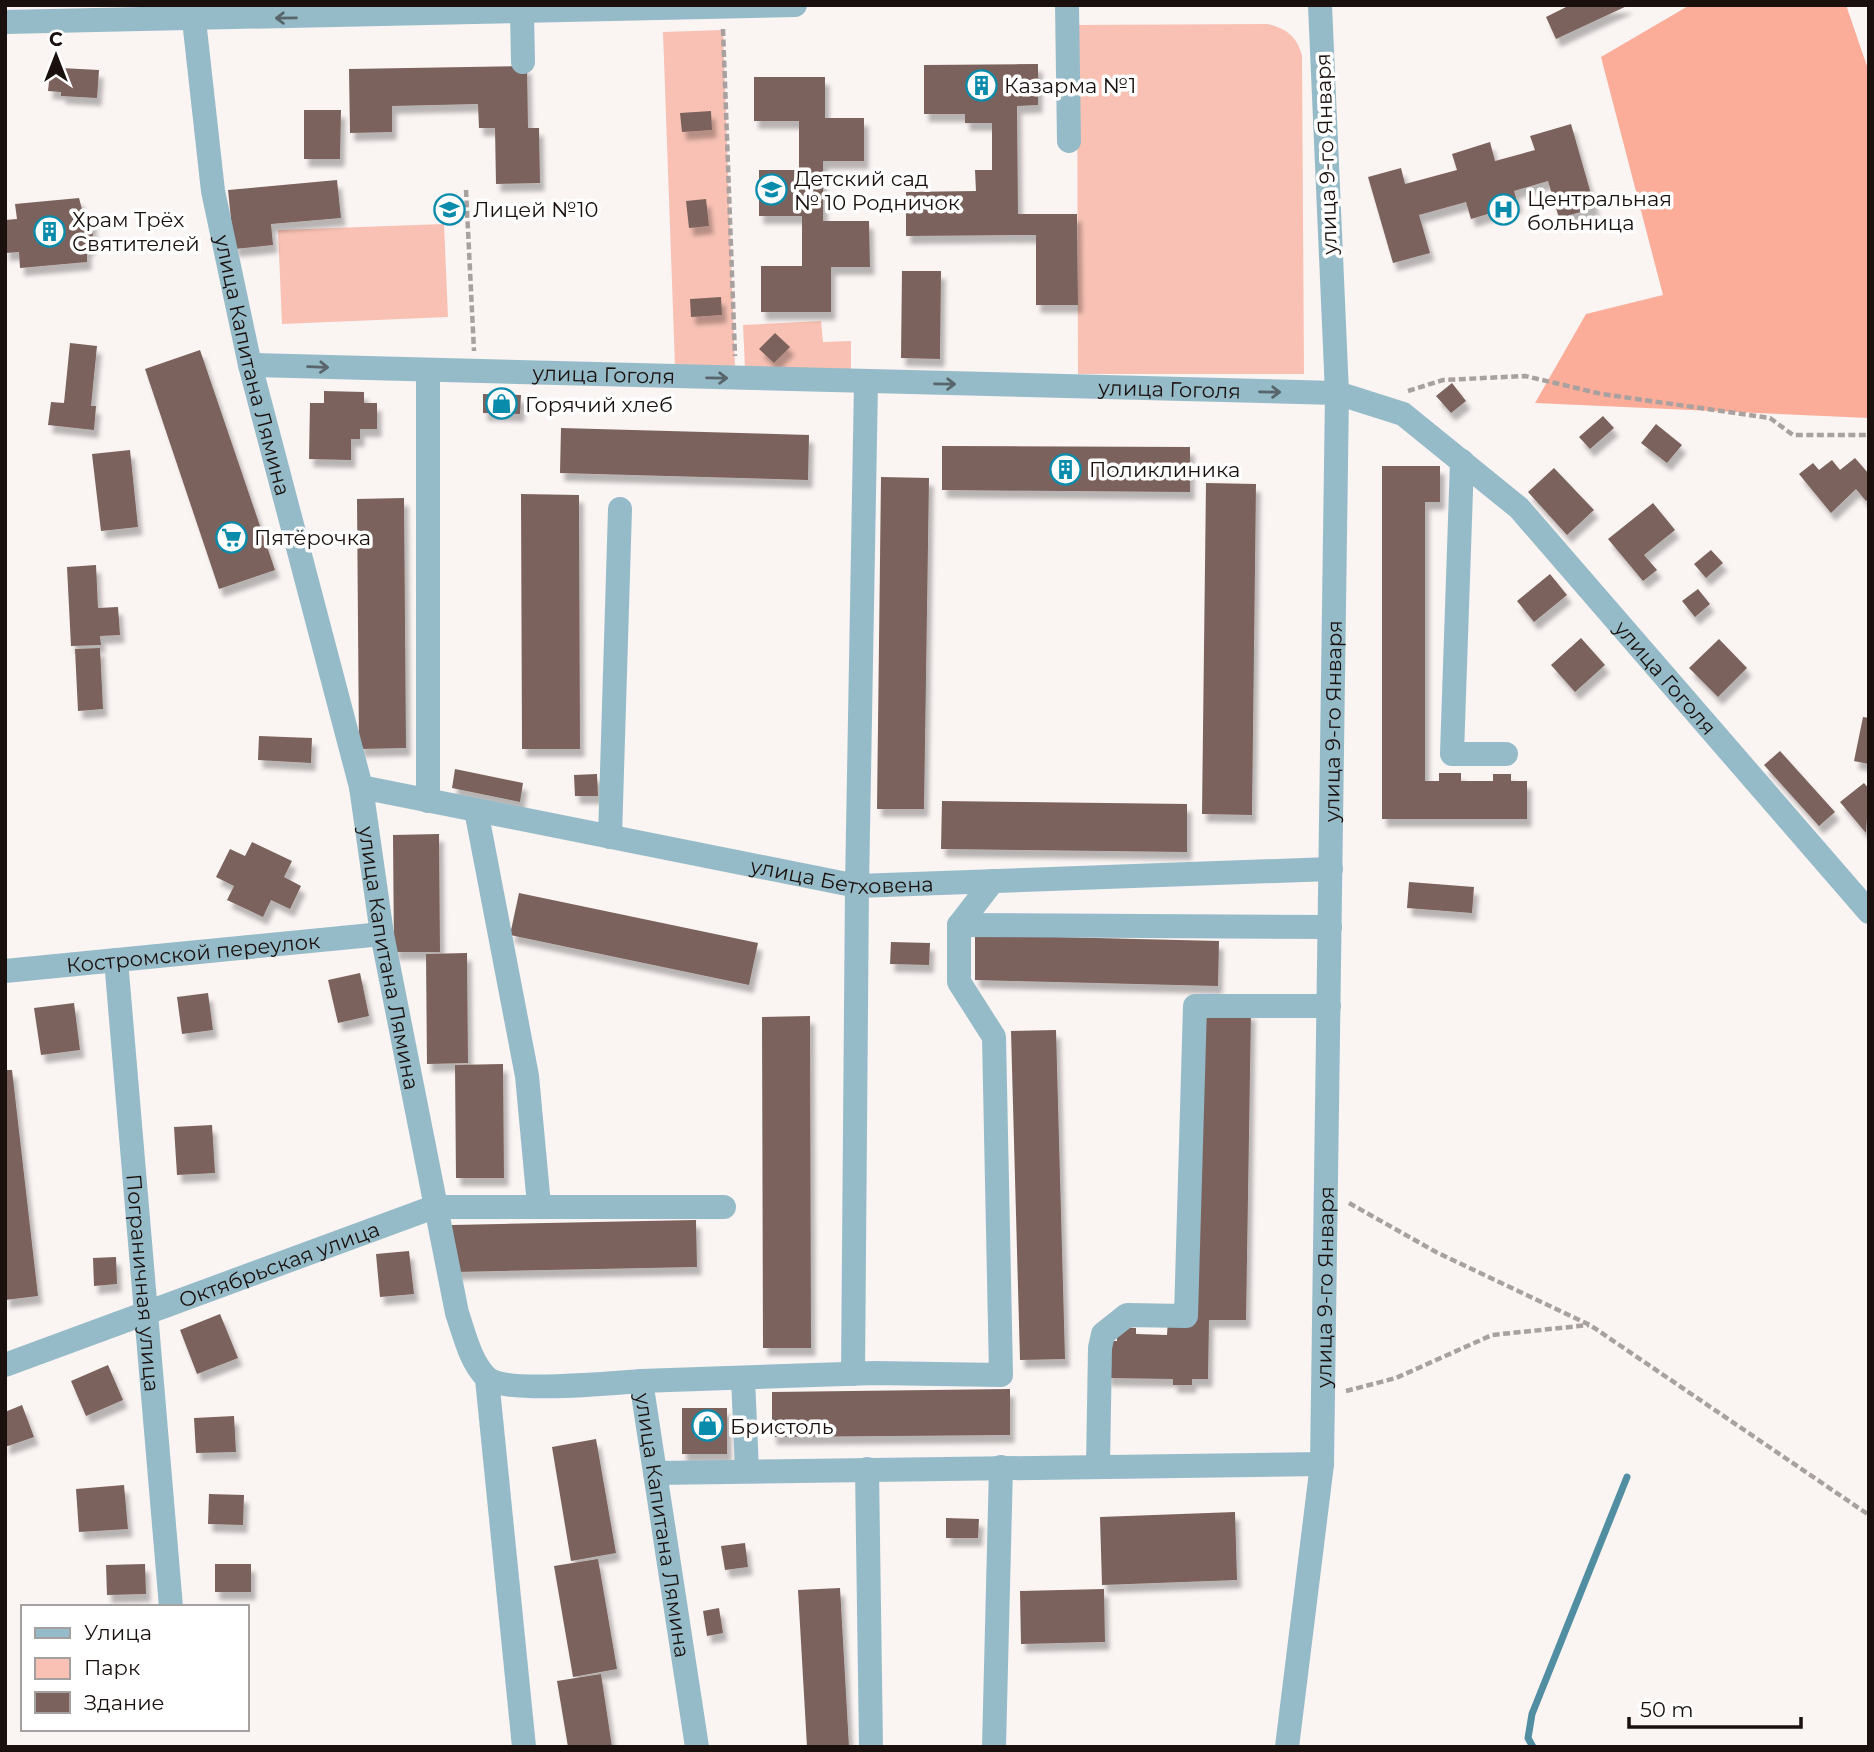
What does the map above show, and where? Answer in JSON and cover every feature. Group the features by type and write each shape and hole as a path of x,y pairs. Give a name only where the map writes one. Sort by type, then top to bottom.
{"street":[{"path":"5,22 195,13 522,12 795,5"},
{"path":"1067,5 1069,141"},
{"name":"улица 9-го Января","path":"1287,1747 1322,1464 1337,393 1320,5"},
{"path":"522,12 523,62"},
{"name":"улица Капитана Лямина","path":"195,13 213,191 250,365 361,787 382,934 457,1313 473,1358 487,1379 510,1386 641,1381 697,1747"},
{"name":"улица Гоголя","path":"250,365 475,373 1337,393 1403,414 1519,508 1868,911"},
{"path":"428,371 428,801"},
{"path":"853,1374 856,886 866,382"},
{"path":"1462,461 1452,754 1506,754"},
{"path":"610,836 620,509"},
{"name":"улица Бетховена","path":"361,787 856,886 1331,869"},
{"path":"476,810 527,1076 539,1206"},
{"path":"641,1381 853,1374 1002,1375 994,1037 959,982 958,925 993,881"},
{"path":"958,925 1330,927"},
{"name":"Костромской переулок","path":"5,971 382,934"},
{"name":"Пограничная улица","path":"116,960 172,1605"},
{"path":"1098,1466 1100,1348 1103,1334 1127,1315 1186,1316 1195,1006 1329,1006"},
{"name":"Октябрьская улица","path":"5,1365 434,1207 724,1207"},
{"path":"743,1378 747,1471"},
{"path":"487,1379 524,1747"},
{"path":"655,1473 1322,1464"},
{"path":"994,1747 1001,1467"},
{"path":"867,1469 871,1747"}],"path":[{"path":"722,7 735,363"},
{"path":"466,190 475,373"},
{"path":"1371,404 1444,380 1525,376 1602,394 1770,418 1793,435 1869,435"},
{"path":"1326,1190 1436,1252 1590,1325 1869,1516"},
{"path":"1323,1397 1396,1378 1492,1335 1590,1325"}],"green space":[{"path":"1267,24 1290,34 1298,44 1302,56 1304,374 1078,374 1077,25"},
{"path":"723,30 735,368 675,366 663,32"},
{"path":"444,224 448,317 282,324 278,230"},
{"path":"821,321 823,342 851,341 851,372 745,368 743,325"}],"shaded area":[{"path":"1690,5 1846,5 1869,72 1869,418 1535,403 1586,314 1663,295 1601,57"}],"building":[{"path":"1570,5 1629,5 1556,39 1546,17"},
{"path":"1038,64 1038,105 1017,106 1018,214 1077,214 1078,305 1036,305 1036,235 906,236 906,192 976,191 975,170 992,170 992,123 965,123 965,114 924,114 924,65"},
{"path":"527,66 528,128 539,128 540,183 496,184 495,128 479,128 478,104 392,106 392,132 350,133 349,69"},
{"path":"61,68 99,70 97,98 61,96 61,92 48,91 50,73 60,74"},
{"path":"754,77 825,77 825,118 864,118 864,161 823,161 823,221 869,221 870,267 831,267 831,312 761,312 761,266 802,266 802,216 759,216 759,170 799,170 799,121 754,121"},
{"path":"304,110 341,110 340,159 304,159"},
{"path":"711,111 712,130 682,132 680,113"},
{"name":"Центральная больница","path":"1571,124 1595,208 1559,218 1548,181 1514,191 1518,205 1471,219 1466,202 1419,215 1430,253 1393,263 1368,177 1401,168 1405,184 1457,170 1452,154 1490,142 1495,161 1535,150 1530,136"},
{"path":"337,180 341,218 271,224 273,245 234,249 228,190"},
{"name":"Храм Трёх Святителей","path":"79,198 83,213 92,218 93,243 87,249 87,262 20,268 19,252 5,253 5,220 17,219 15,204"},
{"path":"706,199 709,226 689,228 686,201"},
{"path":"902,271 941,271 940,359 901,358"},
{"path":"721,297 722,315 691,317 690,299"},
{"path":"775,333 790,347 774,363 759,349"},
{"path":"70,343 97,346 91,406 96,406 94,430 48,425 51,402 64,403"},
{"path":"200,350 275,570 219,589 145,369"},
{"path":"1452,383 1466,401 1451,413 1436,396"},
{"path":"324,391 364,392 364,403 377,403 377,429 360,429 360,439 351,439 351,460 309,459 310,403 324,403"},
{"name":"Горячий хлеб","path":"483,394 521,395 520,414 483,413"},
{"path":"1603,416 1614,428 1590,449 1579,437"},
{"path":"1656,424 1682,445 1667,463 1641,443"},
{"path":"561,428 809,435 808,480 560,473"},
{"name":"Поликлиника","path":"942,446 1190,447 1190,492 942,490"},
{"path":"130,450 138,527 101,531 92,454"},
{"path":"1855,458 1869,474 1869,498 1866,501 1856,489 1831,513 1799,474 1813,463 1819,470 1832,460 1840,470"},
{"path":"1382,466 1440,466 1440,502 1425,502 1425,781 1439,781 1439,773 1461,773 1461,781 1493,781 1493,774 1511,774 1511,781 1527,781 1527,819 1382,819"},
{"path":"1554,468 1594,510 1567,535 1528,492"},
{"path":"881,477 929,478 924,809 877,809"},
{"path":"1206,483 1256,484 1252,815 1202,814"},
{"path":"521,494 579,495 580,749 522,749"},
{"path":"404,498 406,748 359,749 357,499"},
{"path":"1653,503 1675,530 1644,555 1657,570 1643,581 1608,539"},
{"path":"1711,550 1723,563 1706,578 1694,564"},
{"path":"96,565 98,608 118,607 120,635 100,636 101,645 71,646 67,567"},
{"path":"1550,574 1567,595 1534,622 1517,601"},
{"path":"1698,589 1710,604 1695,617 1682,601"},
{"path":"1581,638 1605,665 1575,692 1551,665"},
{"path":"1719,639 1747,668 1718,697 1689,668"},
{"path":"100,648 103,709 78,711 75,649"},
{"path":"1863,717 1869,718 1869,764 1854,761"},
{"path":"259,736 312,738 311,763 258,760"},
{"path":"1780,751 1835,812 1819,826 1764,765"},
{"path":"455,769 523,783 520,802 452,788"},
{"path":"597,774 598,796 575,796 574,775"},
{"path":"1864,783 1869,789 1866,833 1840,802"},
{"path":"942,801 1187,804 1187,852 941,849"},
{"path":"439,834 440,952 394,952 393,835"},
{"path":"252,842 292,861 284,877 301,886 290,909 271,900 263,917 227,900 234,886 216,877 230,849 245,856"},
{"path":"1409,882 1474,887 1472,913 1407,908"},
{"path":"519,893 758,943 749,985 510,935"},
{"path":"975,935 1219,941 1218,986 975,980"},
{"path":"891,942 930,943 929,965 890,964"},
{"path":"467,953 468,1063 427,1064 426,954"},
{"path":"360,973 369,1016 338,1023 328,980"},
{"path":"208,993 213,1030 182,1034 177,997"},
{"path":"74,1003 80,1050 41,1055 34,1008"},
{"path":"1202,1011 1251,1012 1246,1320 1209,1320 1208,1379 1192,1379 1192,1385 1173,1385 1173,1379 1106,1378 1107,1341 1117,1341 1117,1327 1136,1328 1136,1334 1167,1335 1168,1319 1191,1320"},
{"path":"810,1016 811,1348 763,1348 762,1017"},
{"path":"1056,1030 1065,1359 1020,1360 1011,1031"},
{"path":"503,1064 504,1178 456,1178 455,1065"},
{"path":"5,1070 12,1070 38,1296 5,1300"},
{"path":"212,1125 215,1173 177,1175 174,1127"},
{"path":"696,1220 697,1267 453,1272 452,1225"},
{"path":"409,1251 414,1294 380,1297 376,1254"},
{"path":"116,1257 117,1284 94,1286 93,1258"},
{"path":"220,1314 238,1358 197,1374 180,1330"},
{"path":"108,1365 123,1400 86,1416 71,1381"},
{"path":"1010,1389 1010,1435 772,1437 772,1392"},
{"path":"22,1405 34,1437 5,1447 5,1412"},
{"path":"682,1408 727,1408 727,1454 682,1454"},
{"path":"234,1416 236,1452 196,1453 194,1418"},
{"path":"596,1439 616,1553 571,1561 552,1447"},
{"path":"124,1485 128,1529 79,1532 76,1489"},
{"path":"209,1494 244,1495 243,1525 208,1524"},
{"path":"1235,1512 1237,1580 1102,1585 1100,1517"},
{"path":"946,1518 979,1519 978,1538 946,1538"},
{"path":"745,1543 748,1567 725,1570 721,1546"},
{"path":"598,1559 617,1669 573,1677 554,1566"},
{"path":"145,1564 146,1594 107,1595 106,1565"},
{"path":"215,1564 251,1564 251,1592 215,1592"},
{"path":"840,1588 849,1747 807,1747 798,1590"},
{"path":"1104,1589 1105,1642 1021,1644 1020,1591"},
{"path":"719,1608 723,1633 707,1636 703,1611"},
{"path":"601,1674 612,1747 568,1747 557,1681"}],"waterway":[{"path":"1533,1747 1528,1738 1532,1714 1627,1477"}],"place":[{"name":"Казарма №1","path":"981,85"},
{"name":"Детский сад № 10 Родничок","path":"771,190"},
{"name":"Лицей №10","path":"450,209"},
{"name":"Центральная больница","path":"1504,210"},
{"name":"Храм Трёх Святителей","path":"49,231"},
{"name":"Горячий хлеб","path":"502,404"},
{"name":"Поликлиника","path":"1066,469"},
{"name":"Пятёрочка","path":"231,537"},
{"name":"Бристоль","path":"707,1426"}]}
